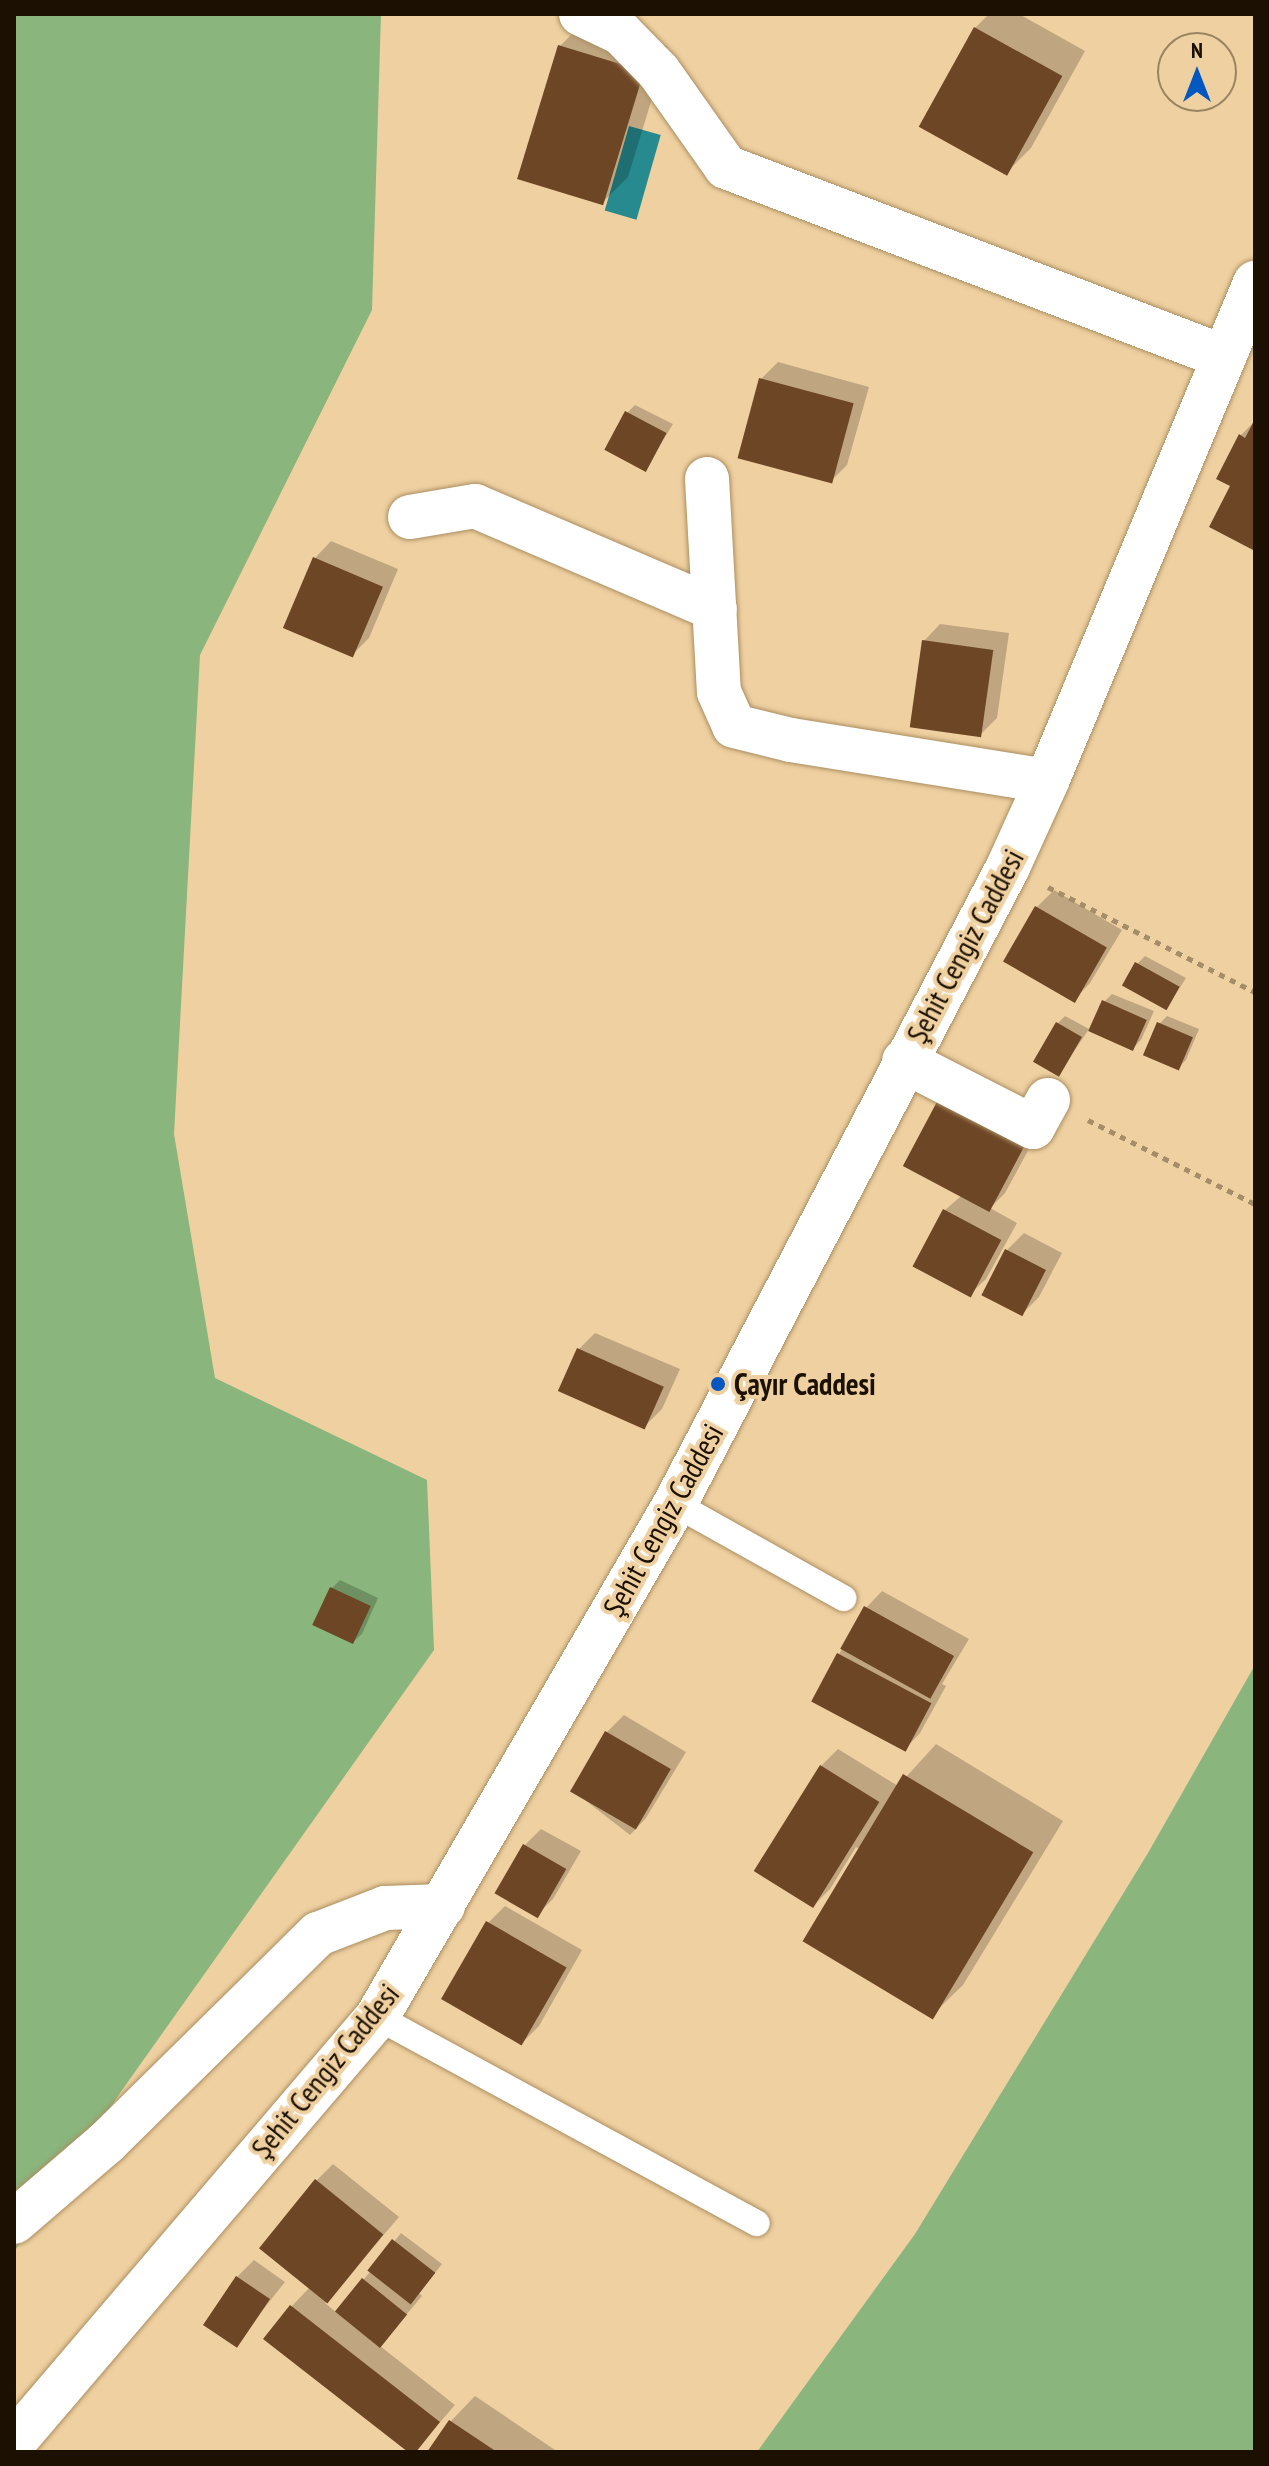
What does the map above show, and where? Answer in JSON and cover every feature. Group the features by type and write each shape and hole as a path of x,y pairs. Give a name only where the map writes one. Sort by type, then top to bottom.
{"street":[{"path":"581,14 621,33 659,72 726,167 1224,357"},
{"name":"Şehit Cengiz Caddesi","path":"14,2442 377,2017 675,1504 1008,867 1047,781 1255,283"},
{"path":"707,479 719,692 734,726 791,740 1047,781"},
{"path":"410,517 475,506 715,609"},
{"path":"904,1061 1033,1127 1048,1100"},
{"path":"14,2222 106,2143 318,1934 385,1908 443,1906"}],"lane":[{"path":"675,1504 843,1598"},
{"path":"377,2017 757,2223"}],"path":[{"path":"1008,867 1255,992"},
{"path":"1048,1100 1255,1204"}],"green space":[{"path":"14,14 381,14 372,310 200,655 174,1134 215,1378 427,1480 434,1650 120,2093 14,2252"},
{"path":"1255,1665 1255,2452 757,2452 915,2234 1148,1853"}],"water":[{"path":"629,126 661,135 636,220 605,211"}],"building":[{"path":"974,27 1062,76 1007,176 919,127"},
{"path":"558,45 644,71 603,205 517,179"},
{"path":"759,378 854,403 832,484 738,458"},
{"path":"625,411 666,433 646,472 604,450"},
{"path":"1255,419 1255,551 1209,527 1230,486 1216,479 1239,434 1245,438"},
{"path":"313,557 383,587 353,658 283,628"},
{"path":"922,640 993,650 981,737 910,727"},
{"path":"1035,906 1107,948 1075,1003 1003,961"},
{"path":"1135,962 1180,987 1167,1010 1122,986"},
{"path":"1102,1000 1147,1020 1133,1051 1088,1031"},
{"path":"1056,1022 1082,1037 1059,1077 1033,1062"},
{"path":"1157,1022 1193,1037 1179,1070 1143,1055"},
{"path":"939,1098 1026,1144 989,1212 903,1166"},
{"path":"943,1209 1001,1240 971,1297 912,1266"},
{"path":"1005,1249 1046,1270 1022,1316 981,1295"},
{"path":"577,1348 664,1387 645,1430 558,1391"},
{"path":"330,1587 371,1606 353,1644 312,1625"},
{"path":"864,1606 954,1656 930,1699 840,1649"},
{"path":"837,1653 931,1703 906,1752 811,1702"},
{"path":"605,1731 671,1769 636,1830 570,1792"},
{"path":"820,1765 879,1802 813,1908 754,1871"},
{"path":"903,1774 1033,1852 933,2019 803,1941"},
{"path":"523,1844 566,1869 538,1918 494,1893"},
{"path":"486,1921 567,1968 522,2045 441,1999"},
{"path":"315,2179 383,2234 327,2304 259,2248"},
{"path":"392,2239 435,2273 411,2304 367,2271"},
{"path":"236,2276 270,2299 237,2348 203,2325"},
{"path":"362,2278 407,2315 380,2348 335,2311"},
{"path":"290,2305 440,2422 416,2452 408,2452 263,2339"},
{"path":"449,2420 497,2452 427,2452"}],"place":[{"name":"Çayır Caddesi","path":"718,1384"}]}
